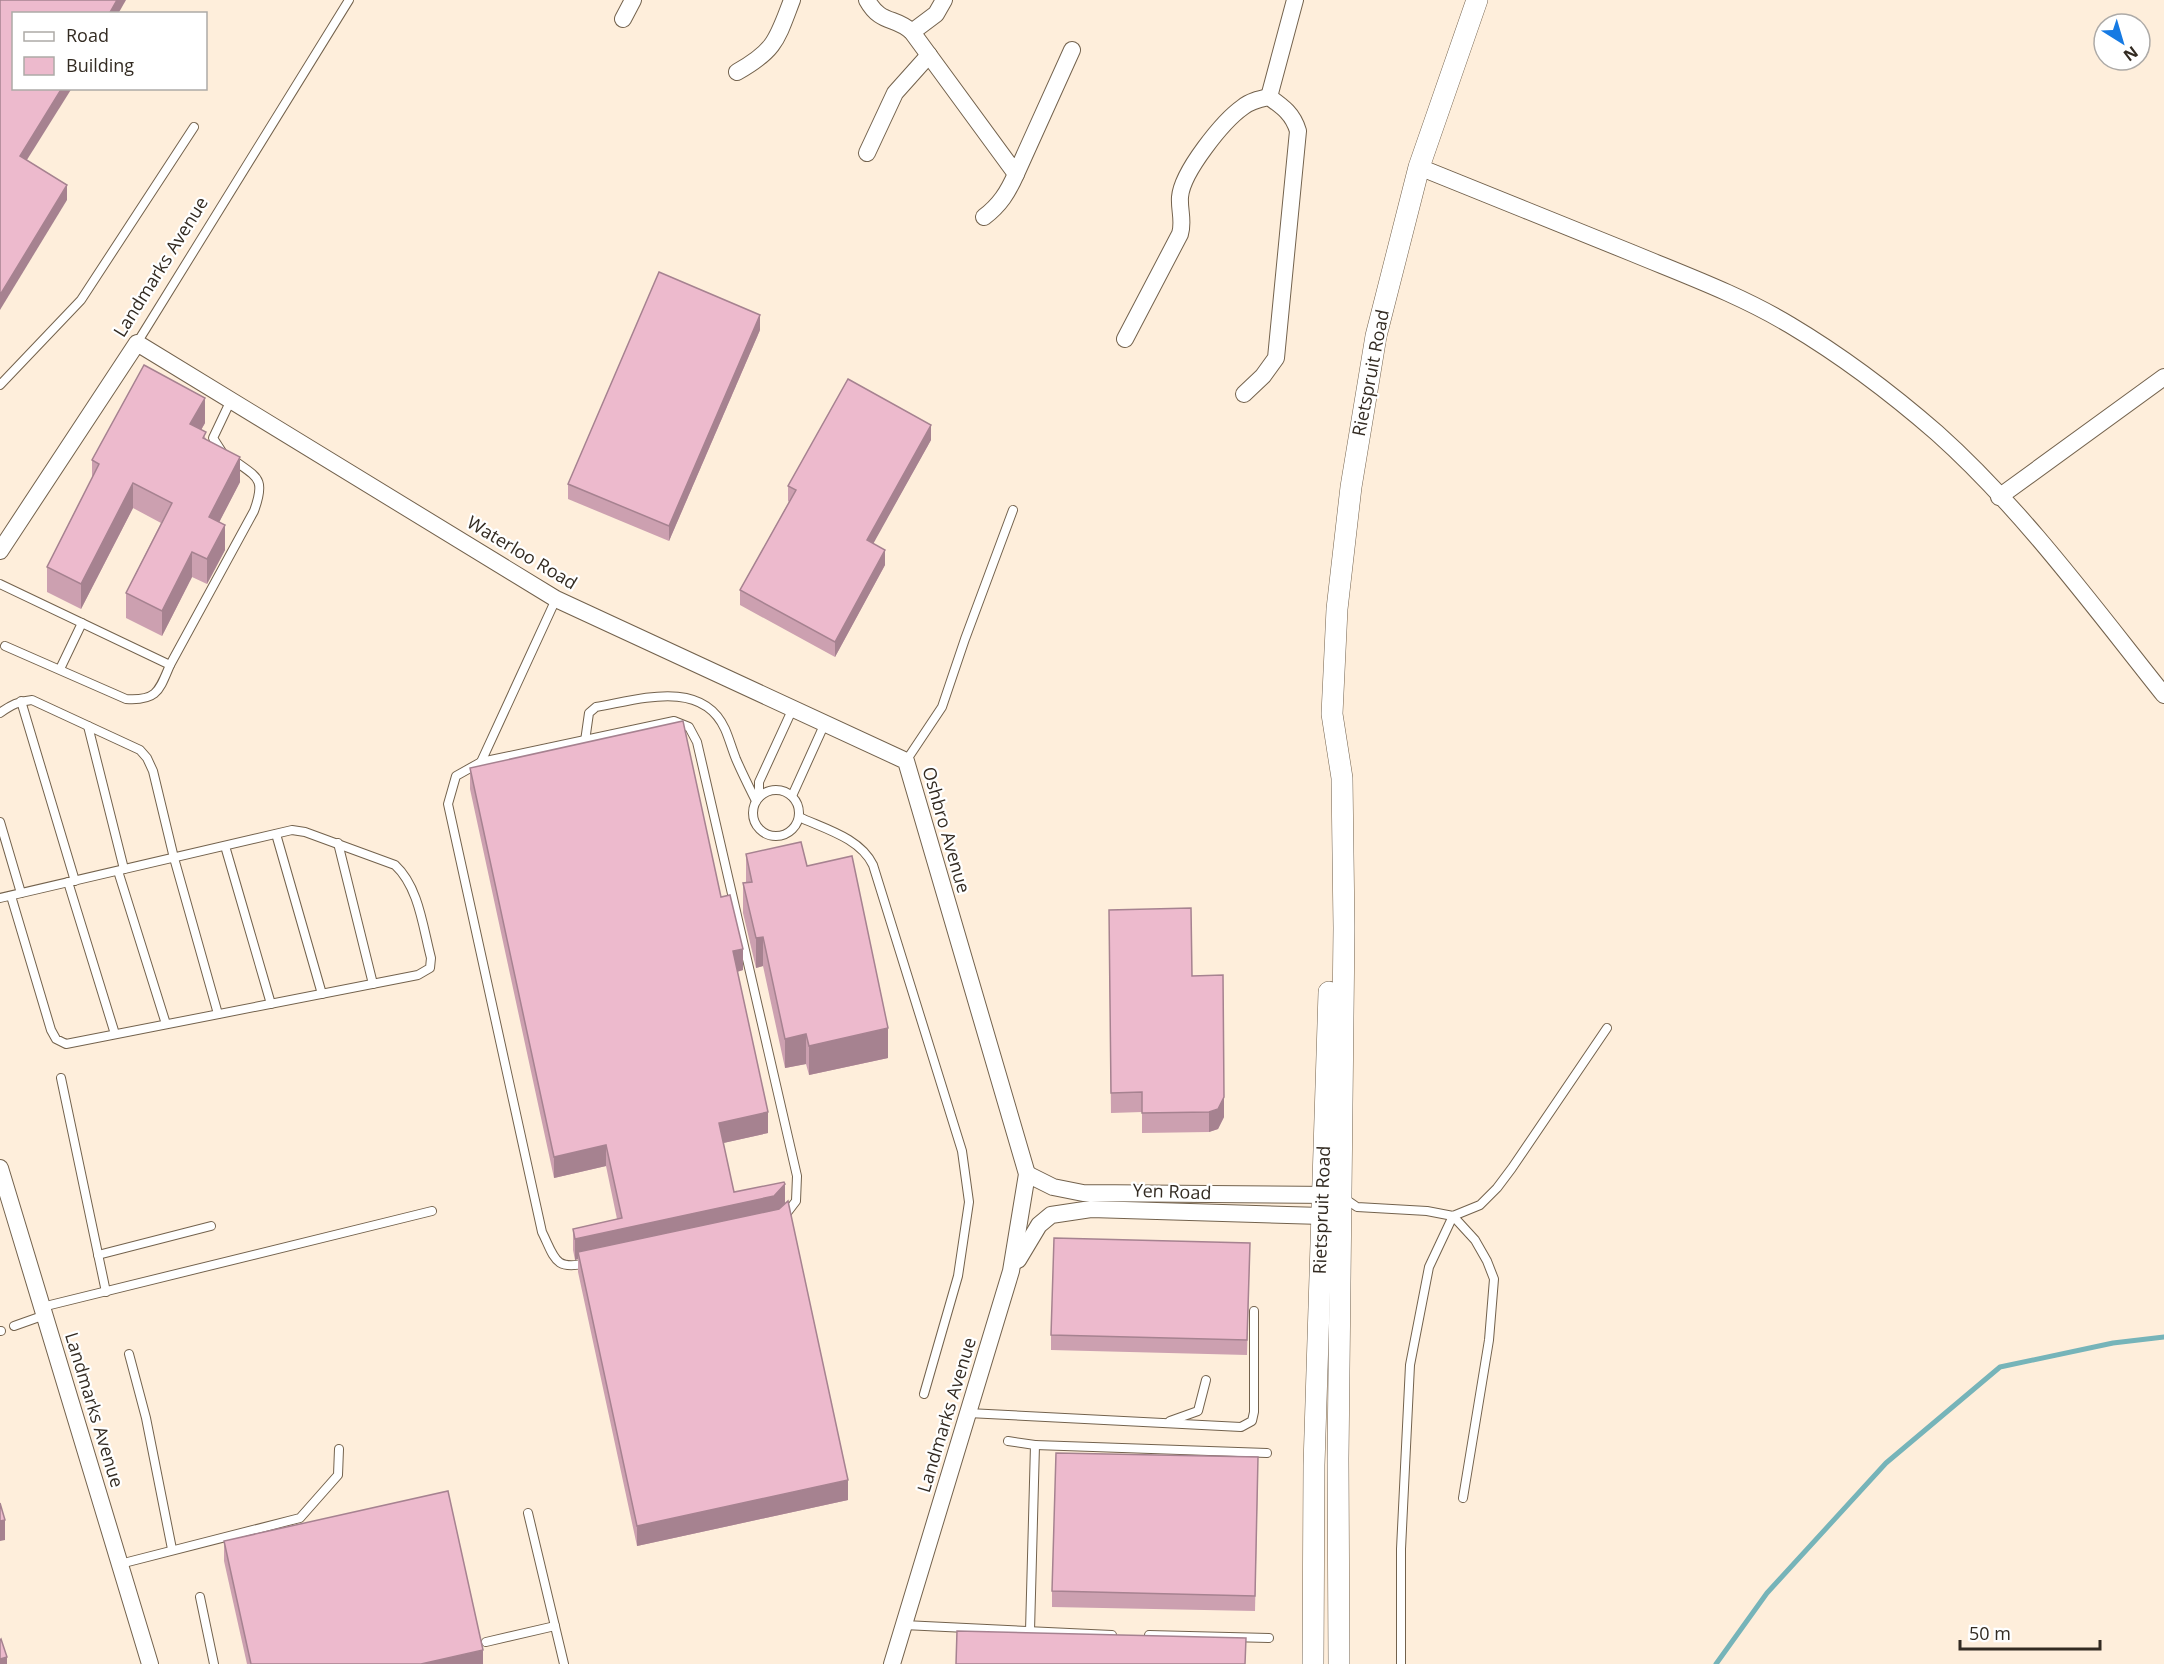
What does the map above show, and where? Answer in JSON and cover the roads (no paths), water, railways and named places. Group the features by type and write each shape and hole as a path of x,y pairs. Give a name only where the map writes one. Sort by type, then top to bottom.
{"street":[{"path":"623,20 633,0"},
{"path":"737,72 758,61 767,53 780,31 792,0"},
{"path":"867,0 879,16 900,24 912,32 1016,174"},
{"path":"912,32 936,14 944,0"},
{"path":"1269,97 1295,0"},
{"name":"Rietspruit Road","path":"1339,1664 1337,1206 1330,976 1330,803 1338,758 1332,714 1337,609 1351,487 1376,336 1419,167 1477,0"},
{"path":"984,217 997,207 1007,194 1072,50"},
{"path":"867,153 895,93 929,56"},
{"path":"1125,339 1180,234 1183,224 1180,197 1182,186 1217,132 1243,106 1254,100 1269,97"},
{"path":"1244,394 1263,376 1276,358 1298,130 1294,118 1269,97"},
{"path":"1419,167 1720,289 1789,324 1844,359 1893,396 1938,435 1999,496 2049,551 2164,695"},
{"name":"Waterloo Road","path":"137,343 556,599 906,761"},
{"name":"Landmarks Avenue","path":"0,551 137,343"},
{"path":"1999,496 2164,376"},
{"name":"Oshbro Avenue","path":"906,761 1027,1174"},
{"name":"Landmarks Avenue","path":"0,1168 150,1664"},
{"name":"Landmarks Avenue","path":"892,1664 1011,1271 1027,1174"},
{"name":"Yen Road","path":"1027,1174 1053,1187 1083,1193 1337,1206"},
{"name":"Rietspruit Road","path":"1313,1664 1314,1465 1337,1206"},
{"name":"Yen Road","path":"1011,1271 1031,1235 1051,1215 1091,1209 1337,1206"}],"lane":[{"name":"Landmarks Avenue","path":"137,343 349,0"},
{"path":"0,385 81,300 194,126"},
{"path":"5,646 126,699 144,700 155,694 254,511 259,497 261,487 258,478 220,450 213,438 231,399"},
{"name":"Oshbro Avenue","path":"906,761 942,707 1013,510"},
{"path":"0,584 170,665"},
{"path":"481,762 556,599"},
{"path":"60,669 82,624"},
{"path":"585,741 589,713 596,706 675,695 699,701 717,715 725,728 736,759 758,799"},
{"path":"0,713 11,705 32,700 140,750 147,758 153,771 174,858 218,1014"},
{"path":"21,701 115,1034"},
{"path":"758,799 772,790 786,792 792,796 799,809 796,824 785,834 771,836 758,828 754,822 753,808 758,799 759,782 793,708"},
{"path":"591,1263 571,1267 555,1260 542,1232 448,804 456,776 481,762 674,721 689,727 696,741 797,1176 796,1201 778,1222"},
{"path":"792,796 825,723"},
{"path":"88,726 121,870 166,1024"},
{"path":"799,817 857,844 869,856 962,1151 969,1202 958,1276 924,1394"},
{"path":"0,822 21,893"},
{"path":"0,898 292,830 305,832 395,865 404,874 411,885 431,958 430,968 418,975 66,1044 56,1039 51,1030 11,896"},
{"path":"276,834 322,993"},
{"path":"338,843 373,984"},
{"path":"225,846 271,1004"},
{"name":"Yen Road","path":"1337,1206 1427,1211 1453,1215 1480,1205 1497,1188 1607,1028"},
{"path":"61,1078 106,1292"},
{"path":"14,1326 43,1311 106,1292 432,1211"},
{"path":"1401,1664 1401,1549 1410,1365 1429,1267 1453,1215 1475,1240 1494,1279 1489,1340 1463,1498"},
{"path":"98,1255 211,1226"},
{"path":"968,1413 1241,1427 1251,1421 1254,1412 1254,1311"},
{"path":"129,1354 146,1418 171,1534 172,1549"},
{"path":"1164,1423 1198,1411 1206,1380"},
{"path":"1008,1441 1035,1445 1267,1453"},
{"path":"1030,1631 1035,1445"},
{"path":"120,1564 300,1518 338,1475 339,1449"},
{"path":"528,1513 564,1664"},
{"path":"200,1597 214,1664"},
{"path":"903,1624 1120,1635"},
{"path":"486,1642 555,1626"},
{"path":"1143,1635 1269,1638"}],"waterway":[{"path":"1716,1664 1767,1593 1886,1463 2000,1367 2113,1343 2164,1337"}]}
